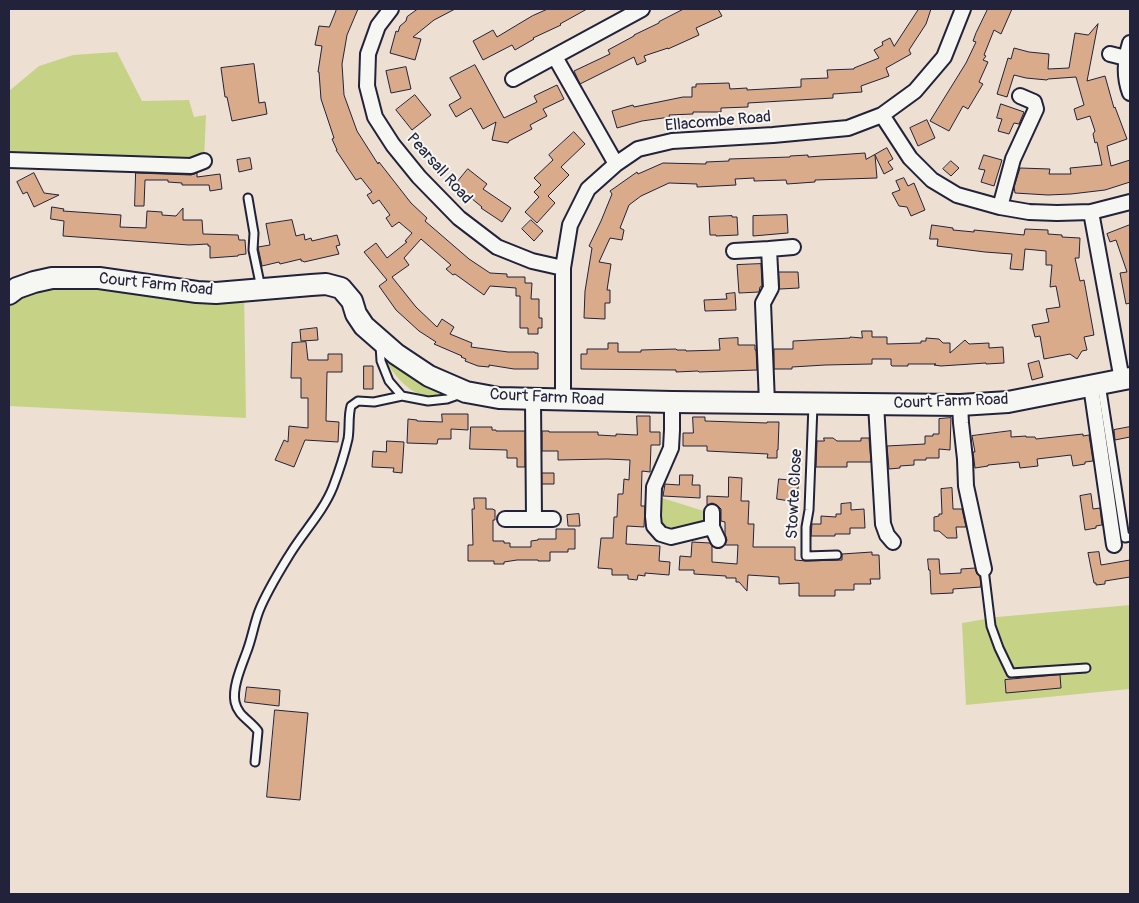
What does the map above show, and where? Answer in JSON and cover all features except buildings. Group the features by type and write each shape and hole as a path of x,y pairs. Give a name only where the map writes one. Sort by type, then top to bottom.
{"street":[{"name":"Pearsall Road","path":"391,9 378,26 368,54 367,86 375,117 393,145 419,177 459,218 497,247 532,261 563,268"},
{"path":"513,79 640,9"},
{"name":"Ellacombe Road","path":"563,400 563,268 570,225 588,189 616,164 638,149 672,141 848,128 882,115 915,92 944,57 963,9"},
{"path":"1130,43 1126,58 1126,76 1130,93"},
{"path":"1110,54 1126,58"},
{"path":"555,57 616,164"},
{"path":"1000,207 1013,159 1036,109 1034,102 1020,96"},
{"path":"882,115 910,158 932,180 957,195 1000,207 1029,212 1091,212 1130,202"},
{"path":"9,160 191,166 204,161"},
{"path":"1091,212 1126,379"},
{"path":"734,251 793,248"},
{"path":"767,402 763,303 770,288 768,249"},
{"name":"Court Farm Road","path":"9,294 17,288 34,282 69,277 99,278 216,293 326,284 341,288 352,301 356,314 364,326 396,354 429,376 466,392 498,398 960,405 1008,402 1126,379"},
{"path":"1096,385 1114,545"},
{"path":"533,400 534,519"},
{"path":"672,402 671,448 654,487 654,526 662,534 671,536 712,527"},
{"path":"876,404 884,524 886,535 893,542"},
{"path":"960,405 966,486 984,570"},
{"path":"712,512 712,527 718,540"},
{"path":"505,520 553,520"}],"lane":[{"path":"248,198 254,233 253,250 261,289"},
{"path":"380,340 381,361 389,381 402,396"},
{"path":"1096,385 1125,538 1130,537"},
{"path":"255,762 258,732 252,723 239,711 236,703 234,694 239,675 260,609 291,552 318,515 333,487 347,441 351,406 358,401 374,402 402,396 428,401 447,399 466,392"},
{"name":"Stowte Close","path":"813,403 806,556 837,555"},
{"path":"984,570 991,626 1011,673 1086,668"}],"green space":[{"path":"117,52 142,101 189,100 194,117 206,115 204,161 9,161 9,91 39,66 73,55"},
{"path":"34,282 244,290 246,418 9,406 9,295"},
{"path":"389,361 445,390 444,392 436,396 428,396 414,392 397,377 388,365"},
{"path":"659,497 707,512 705,521 702,525 667,531 659,524"},
{"path":"1130,605 1130,689 966,705 962,623 997,617","holes":["1060,675 1061,688 1006,692 1005,680"]}]}
